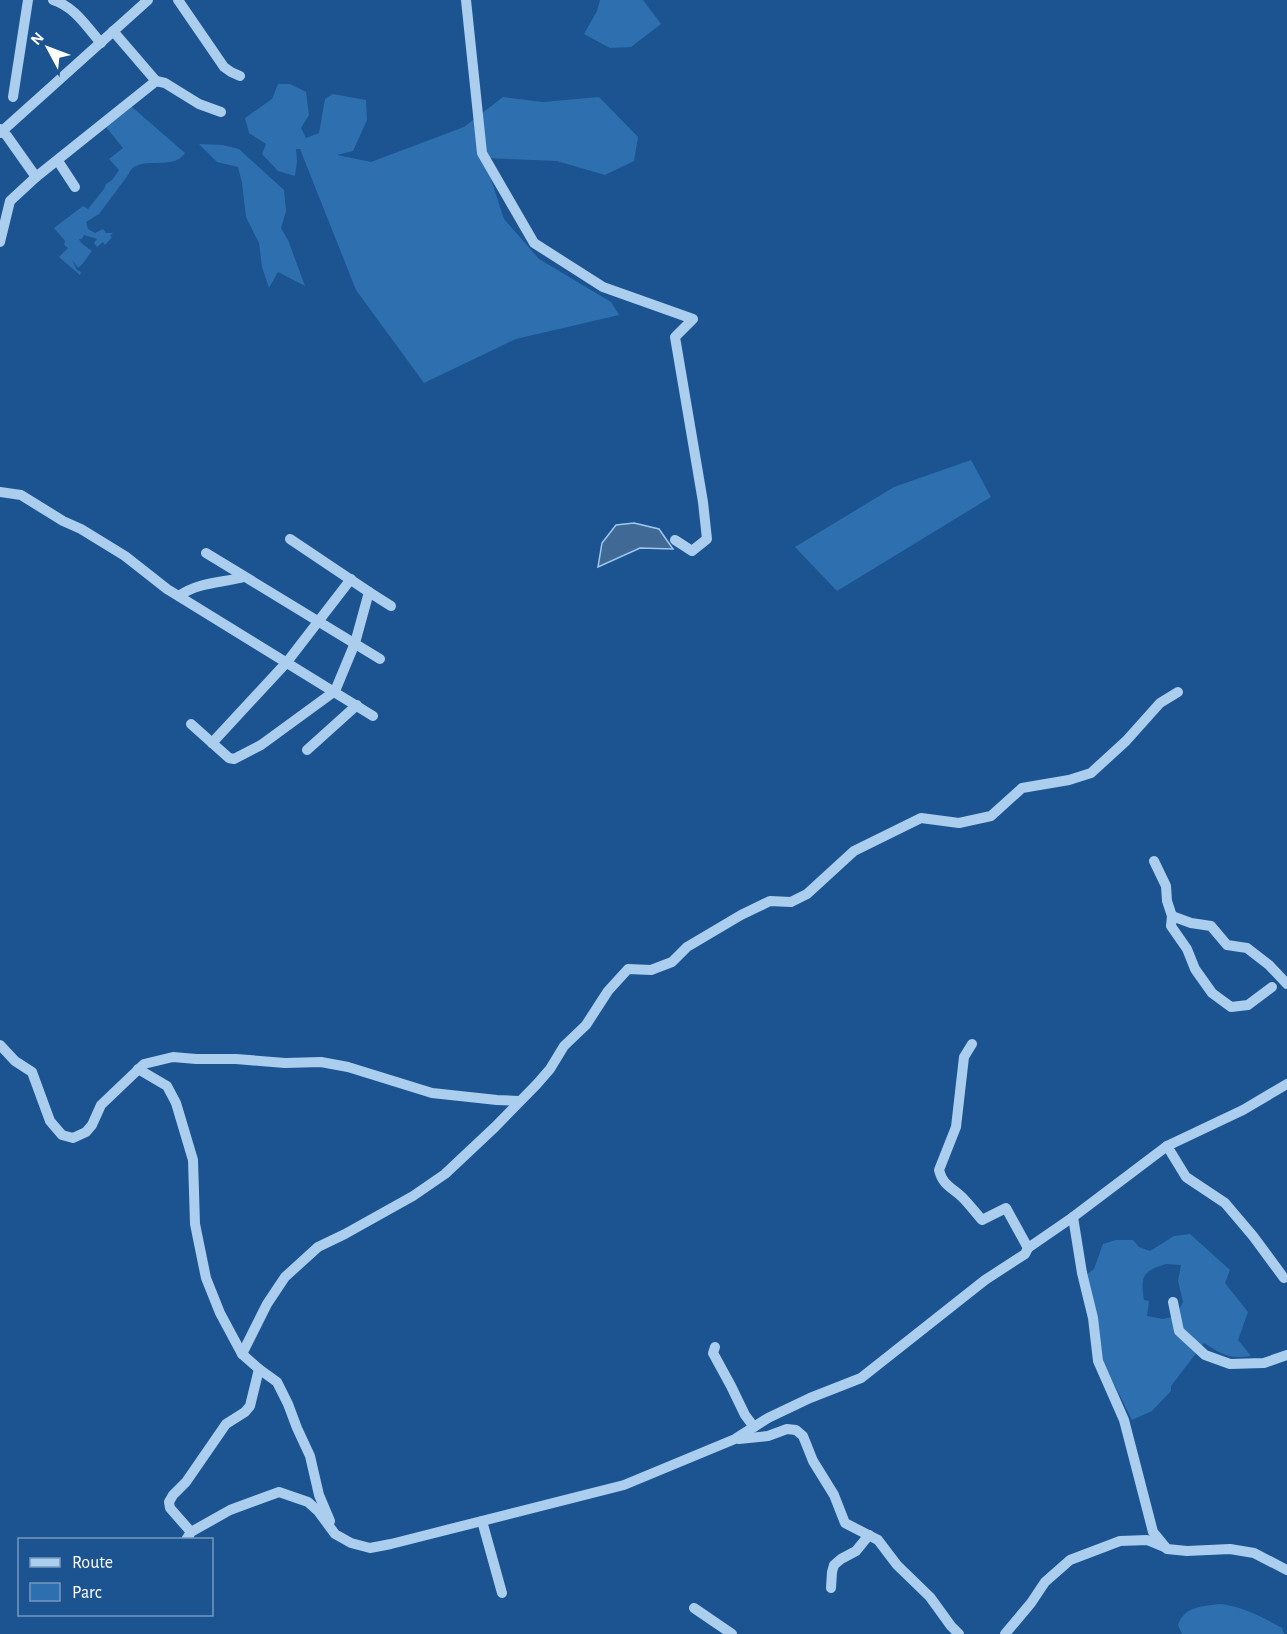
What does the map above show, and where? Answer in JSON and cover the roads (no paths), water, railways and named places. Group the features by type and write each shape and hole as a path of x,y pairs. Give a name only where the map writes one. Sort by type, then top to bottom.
{"street":[{"path":"13,97 28,0"},
{"path":"53,0 70,4 101,43"},
{"path":"36,177 1,131 148,0"},
{"path":"178,0 226,69 240,76"},
{"path":"466,0 482,153 534,243 603,287 693,319 675,338 703,502 707,539 692,551 675,540"},
{"path":"113,31 156,81 178,90 191,101 221,112"},
{"path":"0,242 10,201 36,177 156,81"},
{"path":"58,161 75,187"},
{"path":"0,492 21,495 63,521 81,529 124,556 167,589 373,716"},
{"path":"290,539 391,606"},
{"path":"206,553 380,659"},
{"path":"179,596 187,590 244,577"},
{"path":"212,743 286,662 351,579"},
{"path":"191,724 229,758 234,759 261,745 335,691 355,643 369,592"},
{"path":"242,1354 267,1304 285,1277 318,1247 413,1196 445,1174 550,1070 564,1046 586,1025 608,991 628,969 651,970 672,962 687,947 741,915 770,902 791,902 807,894 854,851 921,818 959,823 991,816 1023,788 1091,774 1126,741 1160,703 1178,692"},
{"path":"307,750 357,705"},
{"path":"1154,861 1166,886 1167,902 1172,916 1171,926 1187,949 1195,969 1212,993 1232,1007 1248,1005 1272,987"},
{"path":"1172,916 1191,923 1211,926 1227,945 1247,948 1269,965 1287,984"},
{"path":"972,1044 964,1057 956,1127 939,1170 946,1185 960,1195 982,1220 1006,1208 1029,1248"},
{"path":"0,1046 15,1061 32,1072 50,1121 62,1135 73,1138 86,1132 92,1125 101,1105 144,1064 172,1057 285,1063 321,1062 348,1067 432,1093 519,1101"},
{"path":"138,1069 167,1086 176,1103 193,1160 195,1224 206,1278 220,1313 242,1354 277,1382 310,1456 320,1495 335,1534"},
{"path":"259,1369 250,1406 226,1424 186,1482 169,1502 170,1509 189,1536 230,1510 279,1492 308,1502 318,1511 335,1534 351,1543 370,1548 624,1485 735,1439 768,1418 861,1378 984,1280 1025,1254 1029,1248 1167,1146 1243,1110 1287,1084"},
{"path":"1167,1146 1186,1177 1225,1203 1284,1278"},
{"path":"1073,1217 1082,1273 1093,1318 1098,1361 1124,1420 1153,1532 1167,1549"},
{"path":"1173,1302 1179,1331 1205,1355 1230,1364 1264,1363 1287,1355"},
{"path":"715,1347 713,1353 716,1360 745,1415 754,1426"},
{"path":"735,1439 768,1436 788,1429 796,1430 804,1436 813,1461 834,1495 845,1523 878,1540 897,1565 930,1597 959,1634"},
{"path":"482,1521 502,1593"},
{"path":"831,1588 834,1565 856,1551 869,1535"},
{"path":"1005,1634 1045,1582 1070,1560 1120,1541 1147,1540 1167,1549 1187,1551 1230,1550 1254,1553 1287,1570"},
{"path":"694,1608 732,1634"}]}
